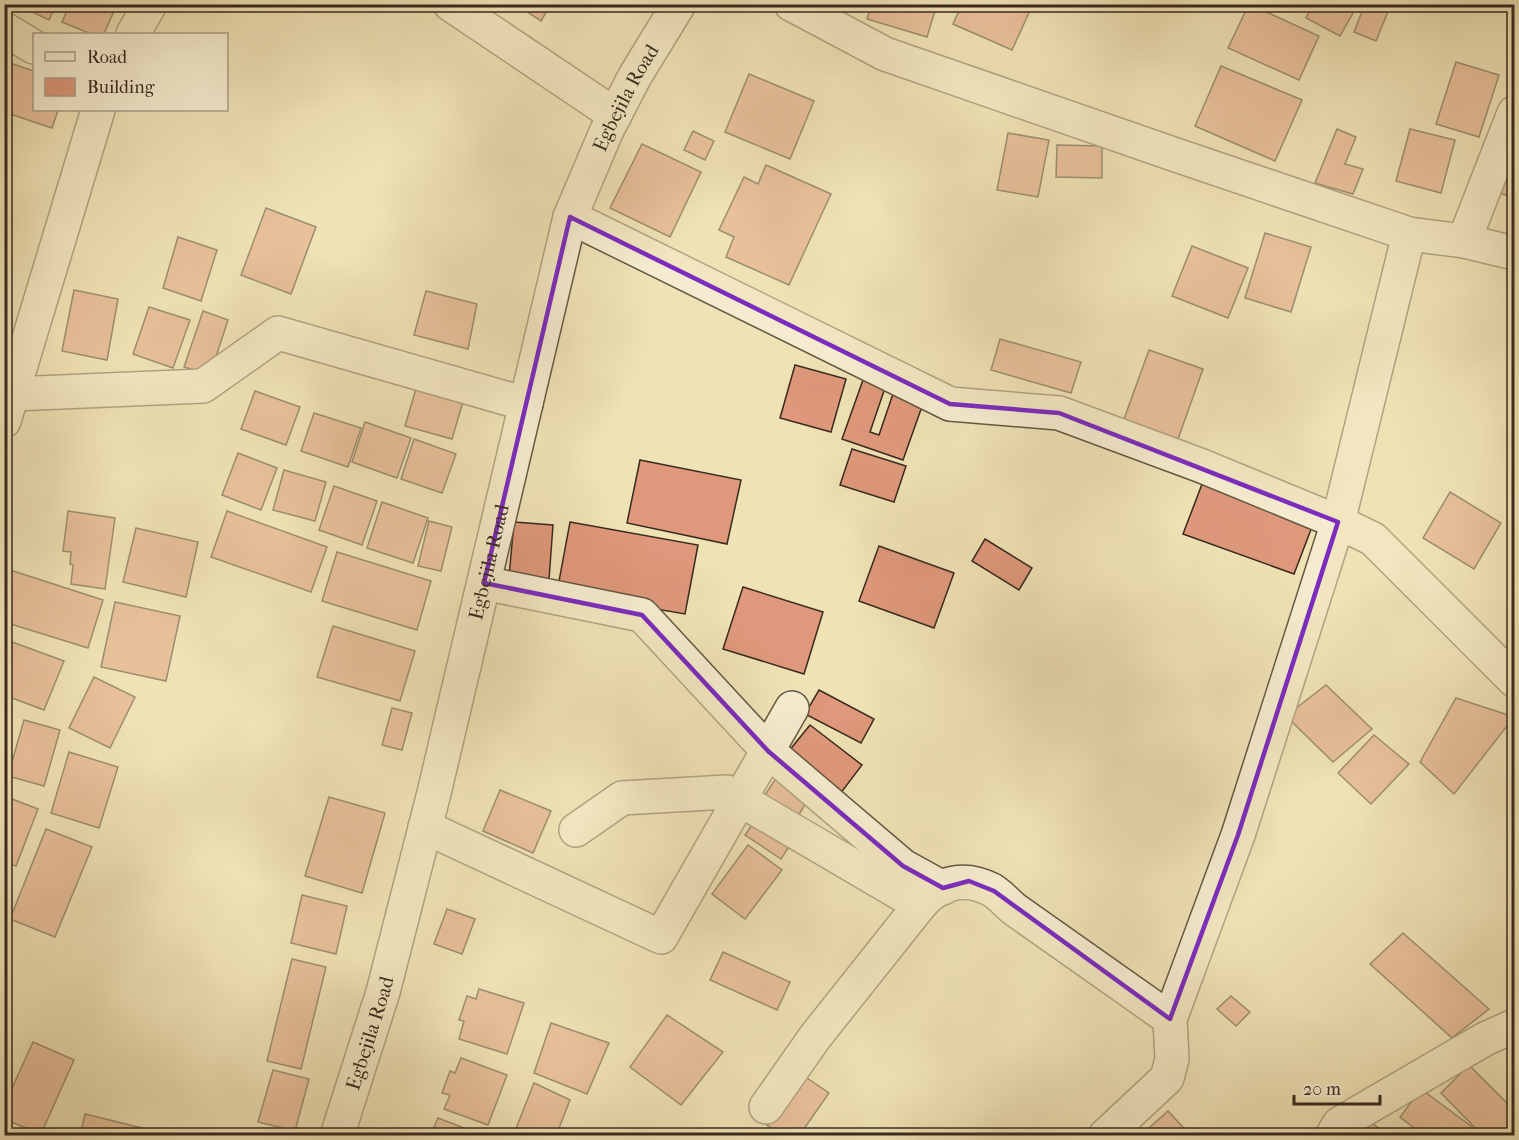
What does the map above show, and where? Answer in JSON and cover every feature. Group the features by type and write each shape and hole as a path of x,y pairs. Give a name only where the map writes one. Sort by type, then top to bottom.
{"street":[{"path":"134,33 150,4"},
{"path":"450,4 615,115"},
{"name":"Egbejila Road","path":"337,1136 383,993 484,583 570,217 615,115 635,76 679,4"},
{"path":"791,4 885,54 1408,234 1464,241 1515,253"},
{"path":"4,29 33,46"},
{"path":"98,111 17,332 9,407 203,386 278,333 526,404"},
{"path":"1464,241 1515,112"},
{"path":"570,217 950,404 1059,413 1202,466 1338,522 1373,539 1515,680"},
{"path":"1105,1136 1167,1078 1172,1059 1170,1019 1238,835 1338,522 1408,234"},
{"path":"484,583 642,615 768,751 903,866 931,896"},
{"path":"425,827 661,937 792,708"},
{"path":"576,830 622,798 727,792 931,896"},
{"path":"766,1107 815,1037 931,896 951,883 969,881 994,891 1014,909 1170,1019"},
{"path":"1332,1136 1339,1124 1485,1039 1515,1026"}],"highlighted area":[{"path":"570,217 950,404 1059,413 1338,522 1238,835 1170,1019 994,891 969,881 943,888 903,866 768,751 642,615 484,583"}],"building":[{"path":"16,4 56,4 49,20"},
{"path":"70,4 117,4 104,33 89,33 62,22"},
{"path":"515,4 551,4 541,21"},
{"path":"872,4 937,4 927,37 867,19"},
{"path":"962,4 1033,4 1012,50 953,24"},
{"path":"1249,4 1319,36 1299,80 1228,48"},
{"path":"1313,4 1358,4 1340,36 1306,18"},
{"path":"1365,4 1391,4 1376,41 1354,32"},
{"path":"4,61 33,71 33,111 58,111 52,128 4,112"},
{"path":"1456,62 1499,75 1479,137 1436,124"},
{"path":"1221,66 1302,100 1275,161 1195,126"},
{"path":"749,74 814,101 790,159 725,132"},
{"path":"1337,129 1356,137 1345,164 1363,169 1353,194 1315,183"},
{"path":"1410,129 1455,140 1441,193 1396,181"},
{"path":"693,131 714,141 705,160 684,150"},
{"path":"1008,133 1049,140 1038,197 997,190"},
{"path":"642,144 701,172 670,237 610,208"},
{"path":"1514,144 1514,198 1497,192"},
{"path":"1057,145 1102,146 1102,178 1056,177"},
{"path":"766,165 831,194 789,285 726,257 734,237 719,230 744,177 758,184"},
{"path":"266,208 316,227 291,294 241,275"},
{"path":"1265,233 1311,247 1291,312 1245,298"},
{"path":"178,237 217,250 201,301 163,288"},
{"path":"1192,246 1248,268 1228,318 1172,296"},
{"path":"74,290 118,299 107,360 62,351"},
{"path":"426,291 477,304 468,349 414,335"},
{"path":"149,307 190,320 173,368 133,354"},
{"path":"203,311 228,320 210,375 184,367"},
{"path":"1000,339 1081,362 1071,393 991,370"},
{"path":"1149,350 1203,369 1178,439 1124,419"},
{"path":"795,365 846,379 831,432 780,418"},
{"path":"863,380 885,388 870,432 879,435 895,388 925,398 903,460 842,439"},
{"path":"418,382 465,395 452,439 405,426"},
{"path":"255,391 300,407 286,445 241,429"},
{"path":"314,413 361,428 348,467 301,451"},
{"path":"365,422 411,438 397,478 352,462"},
{"path":"414,439 456,454 442,493 401,479"},
{"path":"852,449 906,466 894,502 840,485"},
{"path":"238,453 277,468 261,510 222,495"},
{"path":"640,460 741,480 727,544 627,523"},
{"path":"284,470 326,482 315,521 273,510"},
{"path":"1204,479 1315,519 1294,574 1183,534"},
{"path":"334,486 377,501 362,545 319,530"},
{"path":"1450,492 1501,523 1474,569 1423,538"},
{"path":"382,502 428,518 413,563 367,548"},
{"path":"68,511 115,518 105,589 71,584 73,565 70,564 71,552 63,551"},
{"path":"227,511 327,547 311,592 211,557"},
{"path":"429,521 452,527 441,571 418,566"},
{"path":"514,522 553,525 549,579 509,577"},
{"path":"570,522 698,545 685,614 557,592"},
{"path":"136,528 198,542 186,597 123,582"},
{"path":"985,539 1032,568 1019,590 972,561"},
{"path":"879,546 954,573 934,628 859,601"},
{"path":"337,552 431,581 417,630 322,601"},
{"path":"4,568 103,600 88,648 4,622"},
{"path":"743,587 823,612 804,674 723,649"},
{"path":"115,602 180,616 166,681 101,667"},
{"path":"333,626 415,651 400,701 317,677"},
{"path":"4,639 64,661 44,710 4,695"},
{"path":"94,677 135,697 110,748 69,728"},
{"path":"1326,685 1372,729 1333,762 1286,716"},
{"path":"819,690 874,719 861,743 805,714"},
{"path":"1456,698 1514,717 1454,794 1420,762"},
{"path":"392,708 412,713 402,750 382,745"},
{"path":"24,720 60,730 44,786 8,776"},
{"path":"810,725 862,765 837,798 784,757"},
{"path":"1374,735 1409,764 1371,804 1338,773"},
{"path":"69,752 118,767 99,828 51,813"},
{"path":"780,772 812,793 798,816 765,795"},
{"path":"500,790 551,811 533,853 483,831"},
{"path":"329,797 385,813 362,893 305,876"},
{"path":"12,799 38,809 16,866 4,862 4,819"},
{"path":"756,819 792,842 781,859 745,835"},
{"path":"46,829 92,847 55,937 10,919"},
{"path":"748,845 782,870 745,919 712,894"},
{"path":"302,895 347,906 336,954 291,943"},
{"path":"447,909 475,919 462,954 434,944"},
{"path":"1403,933 1489,1009 1452,1038 1370,964"},
{"path":"723,952 790,982 777,1010 710,980"},
{"path":"292,959 326,967 301,1069 267,1061"},
{"path":"479,989 524,1003 507,1054 459,1039 464,1021 459,1020 467,996 476,999"},
{"path":"1231,996 1250,1012 1236,1026 1217,1009"},
{"path":"667,1015 723,1052 681,1105 630,1067"},
{"path":"551,1023 609,1043 587,1094 534,1073"},
{"path":"33,1042 74,1060 41,1134 4,1119 4,1106"},
{"path":"461,1058 507,1075 488,1125 444,1109 450,1095 442,1093 450,1071 455,1073"},
{"path":"1469,1065 1514,1110 1514,1128 1507,1136 1483,1136 1441,1093"},
{"path":"273,1070 309,1079 295,1131 258,1122"},
{"path":"804,1076 829,1093 799,1136 782,1136 767,1125"},
{"path":"534,1083 570,1100 556,1136 513,1136"},
{"path":"1421,1089 1472,1127 1465,1136 1424,1136 1400,1117"},
{"path":"1168,1111 1191,1136 1140,1136"},
{"path":"85,1114 175,1136 80,1136"},
{"path":"438,1118 485,1136 421,1136 422,1131 431,1134"},
{"path":"1366,1119 1390,1136 1355,1136"}]}
